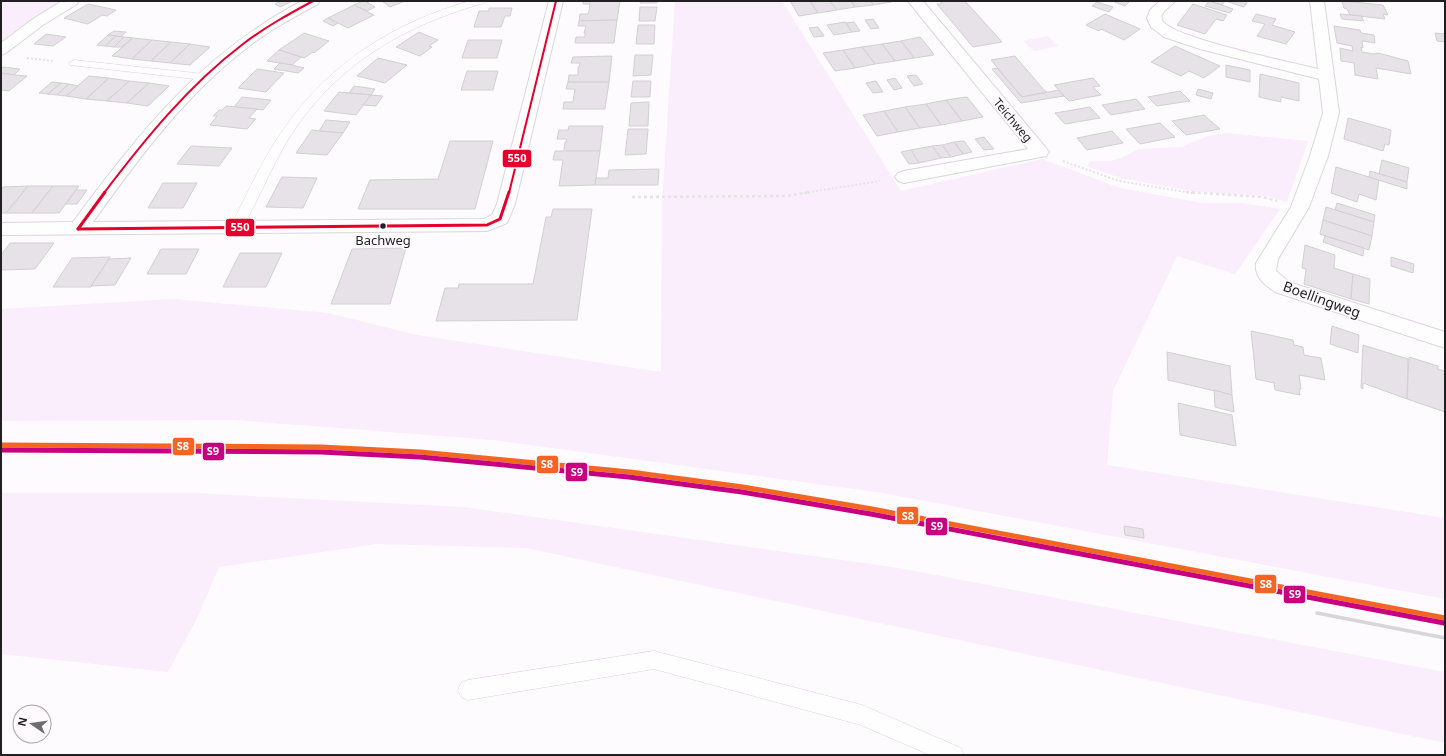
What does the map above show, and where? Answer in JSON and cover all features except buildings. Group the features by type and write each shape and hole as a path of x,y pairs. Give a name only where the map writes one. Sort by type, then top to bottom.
{"street":[{"path":"1,50 38,22 72,1"},
{"path":"78,229 136,151 204,77 240,46 261,31 313,1"},
{"path":"1,229 487,226 500,219 506,204 556,1"},
{"name":"Teichweg","path":"904,177 1040,152 915,1"},
{"path":"1168,1 1155,13 1154,18 1156,24 1161,30 1169,34 1235,54 1327,76"},
{"name":"Boellingweg","path":"1317,1 1331,114 1319,156 1300,207 1264,266 1270,278 1282,287 1445,340"}],"lane":[{"path":"236,227 271,159 290,128 307,105 333,76 361,54 388,36 433,15 481,1"},
{"path":"74,63 204,77"},
{"path":"468,690 654,660 862,715 954,755"}],"path":[{"path":"23,57 74,63"},
{"path":"1040,152 1119,181 1197,194 1263,197 1300,207"},
{"path":"632,198 786,196 904,177"}],"shaded area":[{"path":"1,1 62,1 30,21 1,42"},
{"path":"675,1 782,1 901,191 1042,159 1120,188 1202,203 1243,203 1280,209 1235,274 1177,256 1113,391 1107,465 1445,518 1445,599 883,493 493,440 234,420 1,421 1,309 173,299 329,313 417,335 661,372 662,202"},
{"path":"1048,36 1058,46 1034,51 1023,41"},
{"path":"1227,133 1308,141 1287,202 1268,196 1196,192 1120,178 1087,166 1090,161 1110,161 1121,158 1139,149 1182,147 1208,136"},
{"path":"1,493 193,493 463,507 899,568 1445,672 1445,743 526,548 377,544 219,567 197,618 168,672 1,654"}],"railway":[{"path":"1317,613 1445,638"}],"transit line":[{"name":"550","path":"78,229 134,155 195,86 217,65 249,39 313,1"},
{"name":"550","path":"78,229 487,225 500,219 506,204 556,1"},
{"name":"S8","path":"1,445 321,447 420,452 630,472 743,487 872,509 1445,618"},
{"name":"S9","path":"1,450 321,452 420,457 629,477 742,492 871,514 1444,623"}],"place":[{"name":"Bachweg","path":"383,226"}]}
